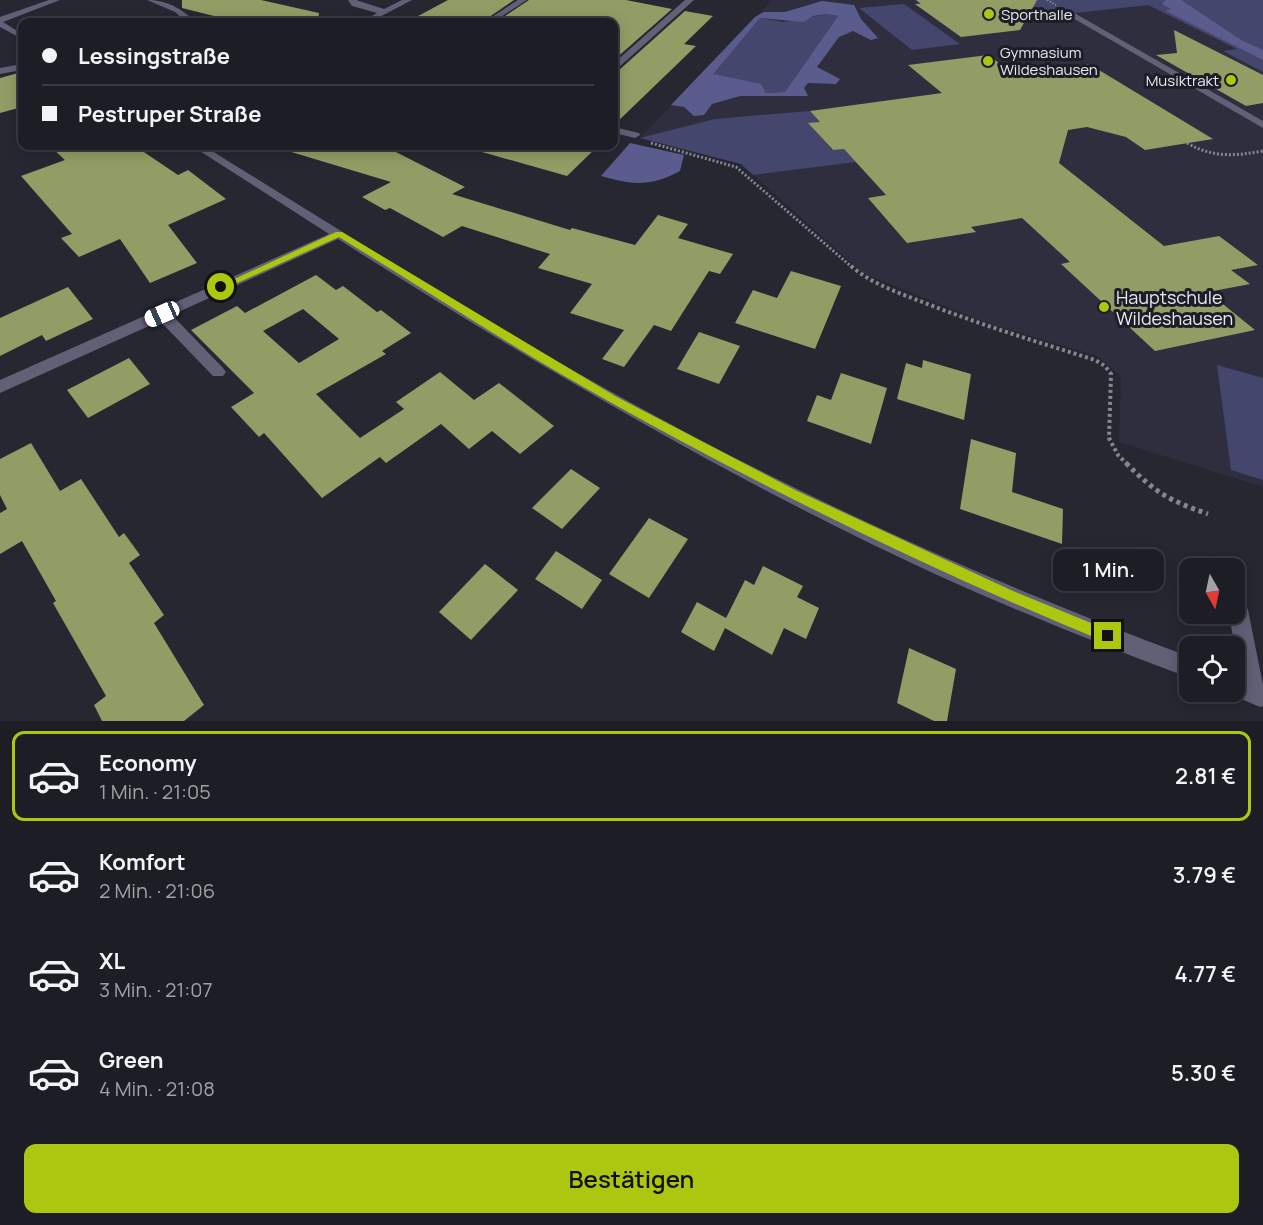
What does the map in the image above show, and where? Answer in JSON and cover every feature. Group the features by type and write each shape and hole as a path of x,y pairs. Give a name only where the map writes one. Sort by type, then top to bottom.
{"street":[{"path":"0,21 56,0"},
{"path":"151,0 178,10 187,18"},
{"path":"352,0 355,4 384,12"},
{"path":"373,18 408,0"},
{"path":"494,18 523,0"},
{"path":"618,63 690,0"},
{"path":"1069,12 1263,125"},
{"path":"0,21 18,34"},
{"path":"0,71 18,68"},
{"path":"618,131 635,135"},
{"path":"203,150 612,399 811,504 1047,612 1179,664"},
{"path":"0,387 339,234"},
{"path":"162,314 218,372"},
{"path":"1240,624 1251,692"}],"path":[{"path":"635,135 638,140 736,167 861,275 892,290 982,325 1095,360 1105,366 1111,374 1109,438 1119,455 1151,488 1176,503 1208,514"},
{"path":"1187,143 1210,156 1263,151"}],"shaded area":[{"path":"772,0 1263,0 1263,487 1119,442 1121,376 1097,356 984,322 863,273 741,164 640,138"},
{"path":"916,0 1263,0 1263,72 1223,51 1237,49 1148,5 947,27 915,4 920,3"},
{"path":"1166,0 1181,0 1241,40 1263,50 1263,60 1166,11 1171,9 1162,4"},
{"path":"822,1 854,5 861,19 878,38 871,40 853,31 839,37 817,67 840,79 836,84 808,83 804,88 808,96 740,96 712,104 704,115 694,116 684,107 671,105 755,17 764,12 785,12","holes":["827,14 838,16 785,92 766,93 761,84 713,74 760,18 804,22 813,16"]},
{"path":"904,4 960,44 912,50 859,8"},
{"path":"827,14 838,16 785,92 766,93 712,74 760,18 783,22"},
{"path":"810,111 820,122 809,124 832,150 844,149 856,162 753,175 741,164 640,138 715,119"},
{"path":"630,143 684,155 680,171 659,180 641,183 601,176"},
{"path":"1217,365 1263,378 1263,480 1231,470"}],"building":[{"path":"182,0 261,0 319,13 318,18 222,18 182,8"},
{"path":"448,0 514,0 488,18 414,18"},
{"path":"529,0 626,0 672,9 618,56 618,18 502,18"},
{"name":"Sporthalle","path":"916,0 1037,0 1020,30 961,37 915,4 921,4"},
{"path":"685,11 713,16 684,44 696,46 618,121 618,71"},
{"name":"Musiktrakt","path":"1174,30 1263,75 1263,103 1246,106 1156,55 1177,53"},
{"path":"988,55 1014,74 1089,64 1213,139 1145,150 1126,137 1087,127 1068,130 1059,163 1164,246 1219,236 1258,265 1231,270 1250,284 1208,292 1255,330 1155,351 1061,264 1070,262 1022,218 971,227 976,232 907,243 868,198 886,195 844,149 833,150 808,123 820,122 810,111 942,93 908,65"},
{"path":"18,73 18,108 0,113 0,78"},
{"path":"54,150 141,150 178,175 188,170 226,199 168,225 197,263 150,283 120,239 79,257 61,238 72,234 21,176 65,160"},
{"path":"392,150 465,187 452,194 570,230 572,228 635,245 658,215 688,224 678,238 733,254 720,274 709,271 671,331 654,325 624,367 602,359 624,330 570,313 592,284 538,268 550,254 462,226 443,237 390,208 385,210 362,197 391,182 288,151"},
{"path":"482,150 594,150 567,176 482,152"},
{"path":"791,271 841,286 815,349 735,323 753,290 777,298"},
{"path":"316,275 336,290 343,286 377,312 381,310 411,333 382,351 386,354 316,394 360,438 404,409 396,402 440,372 474,400 499,383 554,426 520,454 492,431 469,449 441,424 386,463 380,457 322,498 264,433 259,437 231,407 254,393 191,330 237,306 245,313","holes":["303,309 339,339 299,363 263,331"]},
{"path":"68,287 93,319 46,341 42,335 0,356 0,318"},
{"path":"699,332 740,346 719,384 677,369"},
{"path":"129,358 150,384 88,418 67,390"},
{"path":"923,360 971,374 964,420 897,399 906,363 922,368"},
{"path":"841,373 887,388 871,444 807,421 817,395 831,400"},
{"path":"971,439 1016,453 1012,492 1063,509 1062,544 960,509"},
{"path":"31,443 60,491 81,479 119,537 124,533 140,555 129,563 164,615 154,623 204,705 184,721 102,721 94,705 106,696 53,603 56,601 22,541 0,554 0,513 7,509 0,495 0,459"},
{"path":"571,469 600,488 562,529 532,508"},
{"path":"649,518 688,539 649,598 609,574"},
{"path":"556,551 602,580 582,609 535,579"},
{"path":"485,564 518,590 471,640 439,612"},
{"path":"763,566 803,586 797,597 819,608 806,639 784,628 772,655 725,628 714,651 681,632 697,602 726,618 745,580 754,585"},
{"path":"909,648 956,669 947,721 934,721 897,703"}],"place":[{"name":"Sporthalle","path":"989,14"},
{"name":"Gymnasium Wildeshausen","path":"988,61"},
{"name":"Musiktrakt","path":"1231,80"},
{"name":"Hauptschule Wildeshausen","path":"1104,307"}],"route":[{"path":"221,287 339,234 612,399 791,494 1008,595 1108,636"}]}
